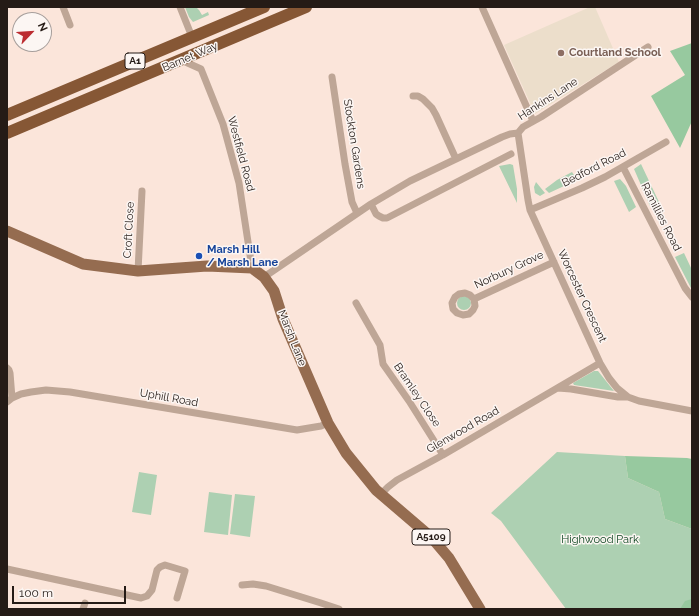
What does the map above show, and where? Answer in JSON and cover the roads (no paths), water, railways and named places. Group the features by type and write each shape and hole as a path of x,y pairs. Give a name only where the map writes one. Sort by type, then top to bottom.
{"highway":[{"name":"Barnet Way","path":"7,115 264,7"},
{"name":"Barnet Way","path":"7,133 306,7"}],"main road":[{"path":"7,231 83,264 138,271 207,266 252,268"},
{"name":"Marsh Lane","path":"252,268 264,277 274,291 283,319 328,423 346,453 366,480 432,538 449,558 476,607"}],"street":[{"path":"63,7 70,25"},
{"path":"180,7 192,37"},
{"path":"482,7 533,121"},
{"name":"Hankins Lane","path":"264,277 371,204 410,181 502,136 518,133 523,127 648,47"},
{"name":"Westfield Road","path":"181,60 201,69 223,124 240,183 252,268"},
{"name":"Stockton Gardens","path":"332,77 345,164 352,202 357,213"},
{"path":"413,96 418,96 423,99 432,108 456,159"},
{"name":"Worcester Crescent","path":"518,133 530,210 600,363 609,378 617,388 628,397 639,401 692,411"},
{"name":"Bedford Road","path":"530,210 582,188 666,142"},
{"path":"371,204 376,214 382,218 387,218 511,154"},
{"name":"Ramillies Road","path":"623,166 685,288 692,297"},
{"name":"Croft Close","path":"138,271 142,191"},
{"name":"Norbury Grove","path":"474,299 554,262"},
{"name":"Bramley Close","path":"356,303 380,345 383,364 409,401 443,455"},
{"name":"Glenwood Road","path":"381,494 397,480 443,455 600,363"},
{"path":"7,368 10,373 9,400"},
{"path":"558,388 618,397 628,397"},
{"name":"Uphill Road","path":"9,400 31,392 46,390 70,392 297,430 321,426 328,423"},
{"path":"7,569 141,598 147,596 152,590 157,570 165,565 186,571 177,598"},
{"path":"242,585 253,584 266,586 339,609"}],"place":[{"name":"Courtland School","path":"561,53"},
{"name":"Marsh Hill / Marsh Lane","path":"199,256"}],"park label":[{"name":"Highwood Park","path":"600,540"}]}
